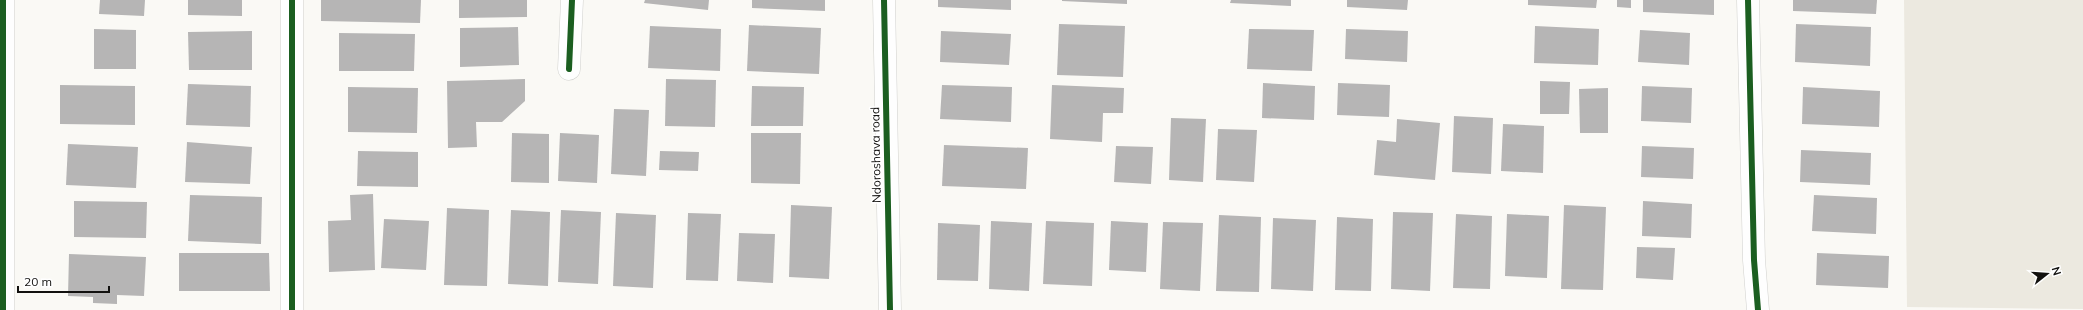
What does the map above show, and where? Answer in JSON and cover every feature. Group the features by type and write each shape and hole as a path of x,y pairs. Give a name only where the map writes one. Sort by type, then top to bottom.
{"street":[{"path":"3,0 3,310"},
{"path":"292,0 292,310"},
{"path":"569,69 572,0"},
{"name":"Ndoroshava road","path":"884,0 890,310"},
{"path":"1748,0 1754,260 1758,310"}],"shaded area":[{"path":"1904,0 2083,0 2083,309 1907,307"}],"building":[{"path":"100,0 145,0 144,16 99,14"},
{"path":"188,0 242,0 242,16 188,15"},
{"path":"321,0 421,0 420,23 321,21"},
{"path":"459,0 527,0 527,17 459,18"},
{"path":"645,0 709,0 708,10 644,3"},
{"path":"752,0 825,0 825,11 752,8"},
{"path":"938,0 1011,0 1011,10 938,7"},
{"path":"1127,0 1127,4 1062,1"},
{"path":"1231,0 1291,0 1291,6 1230,3"},
{"path":"1347,0 1408,0 1407,10 1347,7"},
{"path":"1528,0 1597,0 1596,8 1528,5"},
{"path":"1617,0 1631,0 1631,8 1617,7"},
{"path":"1643,0 1714,0 1714,15 1643,12"},
{"path":"1793,0 1877,0 1876,14 1793,11"},
{"path":"1059,24 1125,26 1123,77 1057,75"},
{"path":"1796,24 1871,27 1870,66 1795,62"},
{"path":"749,25 821,28 819,74 747,71"},
{"path":"650,26 721,29 720,71 648,68"},
{"path":"1535,26 1599,29 1598,65 1534,63"},
{"path":"518,27 519,65 460,67 460,28"},
{"path":"94,29 136,30 136,69 94,69"},
{"path":"1249,29 1314,30 1312,71 1247,69"},
{"path":"1346,29 1408,31 1407,62 1345,59"},
{"path":"1640,30 1690,33 1689,65 1638,62"},
{"path":"252,31 252,70 189,70 188,32"},
{"path":"941,31 1011,34 1009,65 940,62"},
{"path":"339,33 415,34 414,71 339,71"},
{"path":"525,79 525,101 502,122 476,122 477,147 448,148 447,81"},
{"path":"666,79 716,80 715,127 665,126"},
{"path":"1540,81 1570,82 1569,114 1540,114"},
{"path":"1263,83 1315,86 1314,120 1262,118"},
{"path":"1338,83 1390,85 1389,117 1337,115"},
{"path":"188,84 251,86 250,127 186,125"},
{"path":"60,85 135,86 135,125 60,124"},
{"path":"942,85 1012,87 1011,122 940,119"},
{"path":"1052,85 1124,88 1123,113 1103,113 1102,142 1050,139"},
{"path":"752,86 804,87 803,126 751,126"},
{"path":"1642,86 1692,88 1691,123 1641,121"},
{"path":"348,87 418,88 417,133 348,132"},
{"path":"1803,87 1880,91 1879,127 1802,124"},
{"path":"1608,88 1608,133 1580,133 1579,89"},
{"path":"614,109 649,110 646,176 611,174"},
{"path":"1454,116 1493,118 1491,174 1452,172"},
{"path":"1171,118 1206,119 1203,182 1169,180"},
{"path":"1397,119 1440,123 1435,180 1374,175 1377,140 1396,142"},
{"path":"1503,124 1544,126 1543,173 1501,171"},
{"path":"1218,129 1257,130 1254,182 1216,180"},
{"path":"512,133 549,134 549,183 511,182"},
{"path":"560,133 599,135 597,183 558,181"},
{"path":"751,133 801,133 800,184 751,183"},
{"path":"187,142 252,147 250,184 185,182"},
{"path":"68,144 138,147 136,188 66,185"},
{"path":"944,145 1028,148 1026,189 942,186"},
{"path":"1116,146 1153,147 1151,184 1114,182"},
{"path":"1642,146 1694,148 1693,179 1641,177"},
{"path":"1801,150 1871,153 1870,185 1800,182"},
{"path":"358,151 418,152 418,187 357,186"},
{"path":"660,151 699,152 698,171 659,170"},
{"path":"373,194 375,270 329,272 328,221 351,220 350,195"},
{"path":"190,195 262,197 261,244 188,241"},
{"path":"1814,195 1877,198 1876,234 1812,231"},
{"path":"74,201 147,202 146,238 74,237"},
{"path":"1643,201 1692,204 1691,238 1642,236"},
{"path":"791,205 832,207 829,279 789,277"},
{"path":"1564,205 1606,207 1603,290 1561,289"},
{"path":"447,208 489,210 487,286 444,285"},
{"path":"511,210 550,212 548,286 508,284"},
{"path":"561,210 601,212 598,284 558,282"},
{"path":"1393,212 1433,213 1430,291 1391,289"},
{"path":"616,213 656,215 653,288 613,286"},
{"path":"688,213 721,214 718,281 686,280"},
{"path":"1456,214 1492,216 1490,289 1453,288"},
{"path":"1507,214 1549,216 1547,278 1505,276"},
{"path":"1219,215 1261,217 1259,292 1216,291"},
{"path":"1337,217 1373,219 1371,291 1335,290"},
{"path":"1273,218 1316,220 1313,291 1271,289"},
{"path":"384,219 429,221 426,270 381,268"},
{"path":"991,221 1032,223 1029,291 989,289"},
{"path":"1046,221 1094,223 1092,286 1043,284"},
{"path":"1111,221 1148,223 1146,272 1109,270"},
{"path":"1163,222 1203,223 1200,291 1160,289"},
{"path":"938,223 980,225 978,281 937,280"},
{"path":"739,233 775,234 773,283 737,281"},
{"path":"1637,247 1675,248 1673,280 1636,278"},
{"path":"179,253 269,253 270,291 179,291"},
{"path":"1817,253 1889,256 1888,288 1816,285"},
{"path":"69,254 146,257 144,296 117,295 117,304 93,303 93,297 68,296"}],"cycle path":[{"path":"3,0 3,310"},
{"path":"292,0 292,310"},
{"path":"569,69 572,0"},
{"path":"884,0 890,310"},
{"path":"1748,0 1754,260 1758,310"}]}
